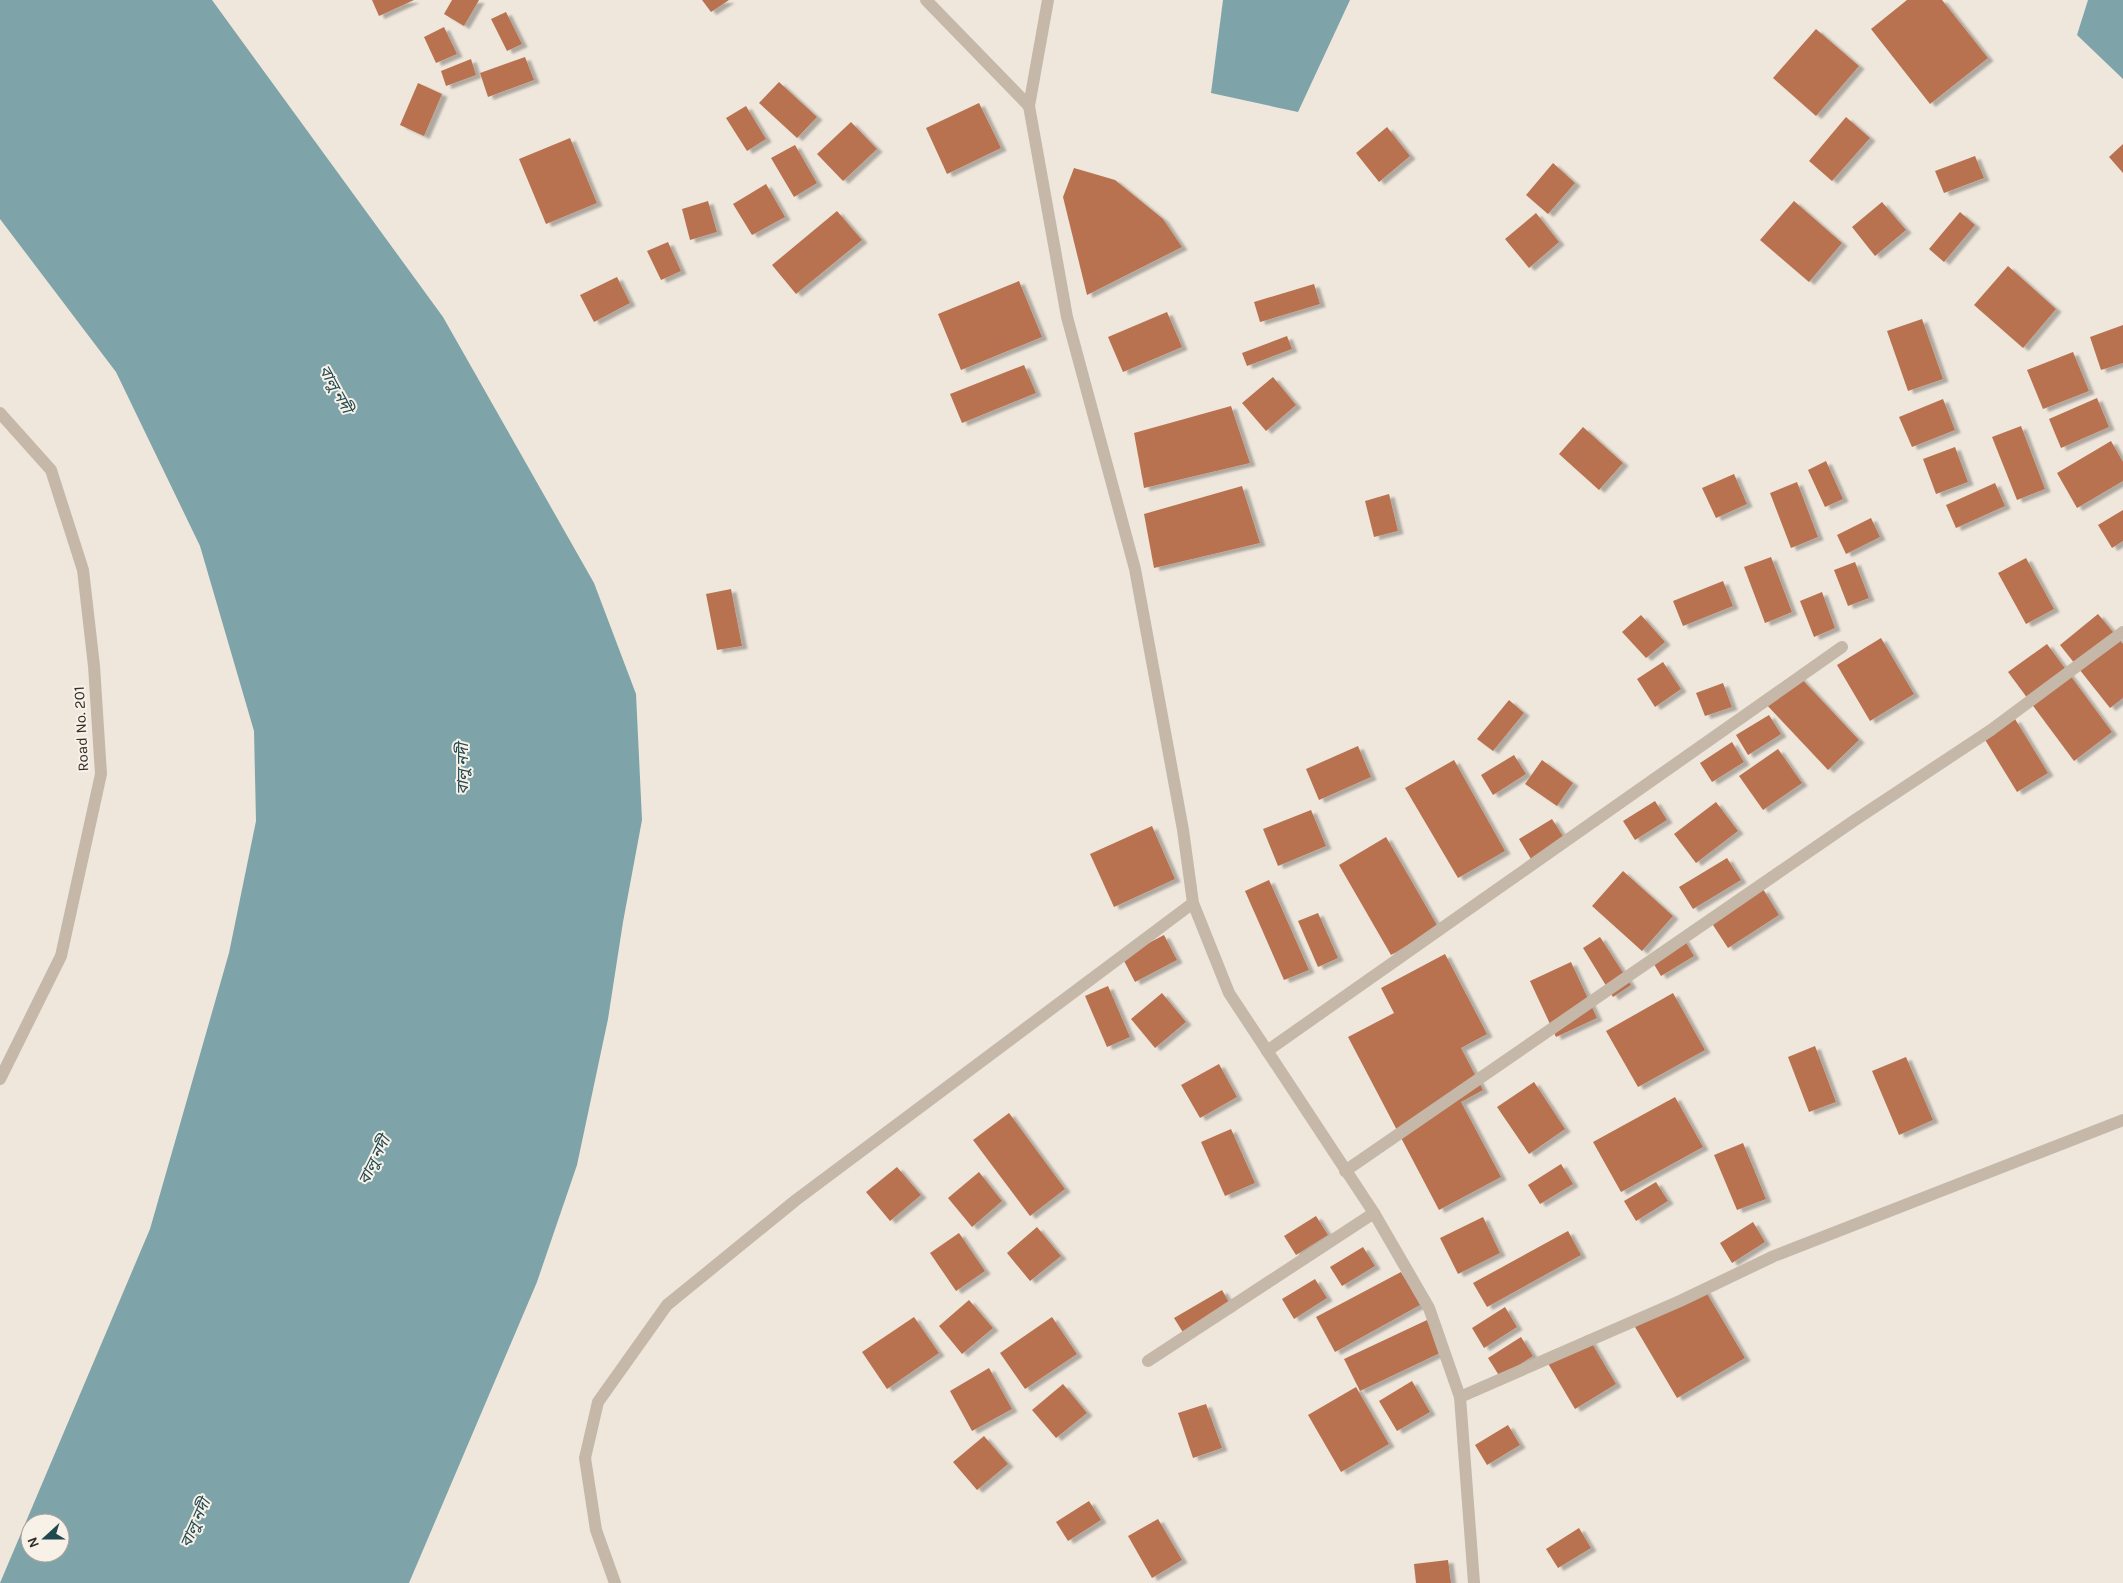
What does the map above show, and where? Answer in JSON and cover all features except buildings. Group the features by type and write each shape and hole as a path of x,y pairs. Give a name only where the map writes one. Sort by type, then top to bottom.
{"street":[{"path":"926,0 1029,106"},
{"path":"1048,0 1029,106 1068,317 1135,570 1183,830 1193,903 1229,993 1374,1213 1429,1308 1460,1397 1474,1583"},
{"name":"Road No. 201","path":"0,413 51,470 82,570 94,666 101,774 61,956 0,1079"},
{"path":"1345,1171 1847,825 1991,730 2123,632"},
{"path":"1267,1051 1842,646"},
{"path":"615,1583 596,1530 585,1458 598,1402 667,1305 796,1200 1193,903"},
{"path":"1460,1397 1680,1301 1774,1256 2123,1120"},
{"path":"1148,1362 1374,1213"}],"water":[{"name":"বালু নদী","path":"0,0 212,0 443,317 594,583 636,694 642,820 623,922 608,1019 577,1165 537,1282 409,1583 0,1583 20,1536 20,1563 70,1563 70,1513 30,1513 150,1229 229,953 256,821 254,731 200,546 116,372 0,219"},
{"path":"1223,0 1350,0 1298,112 1211,93"},
{"path":"2088,0 2123,0 2123,79 2077,35"}]}
